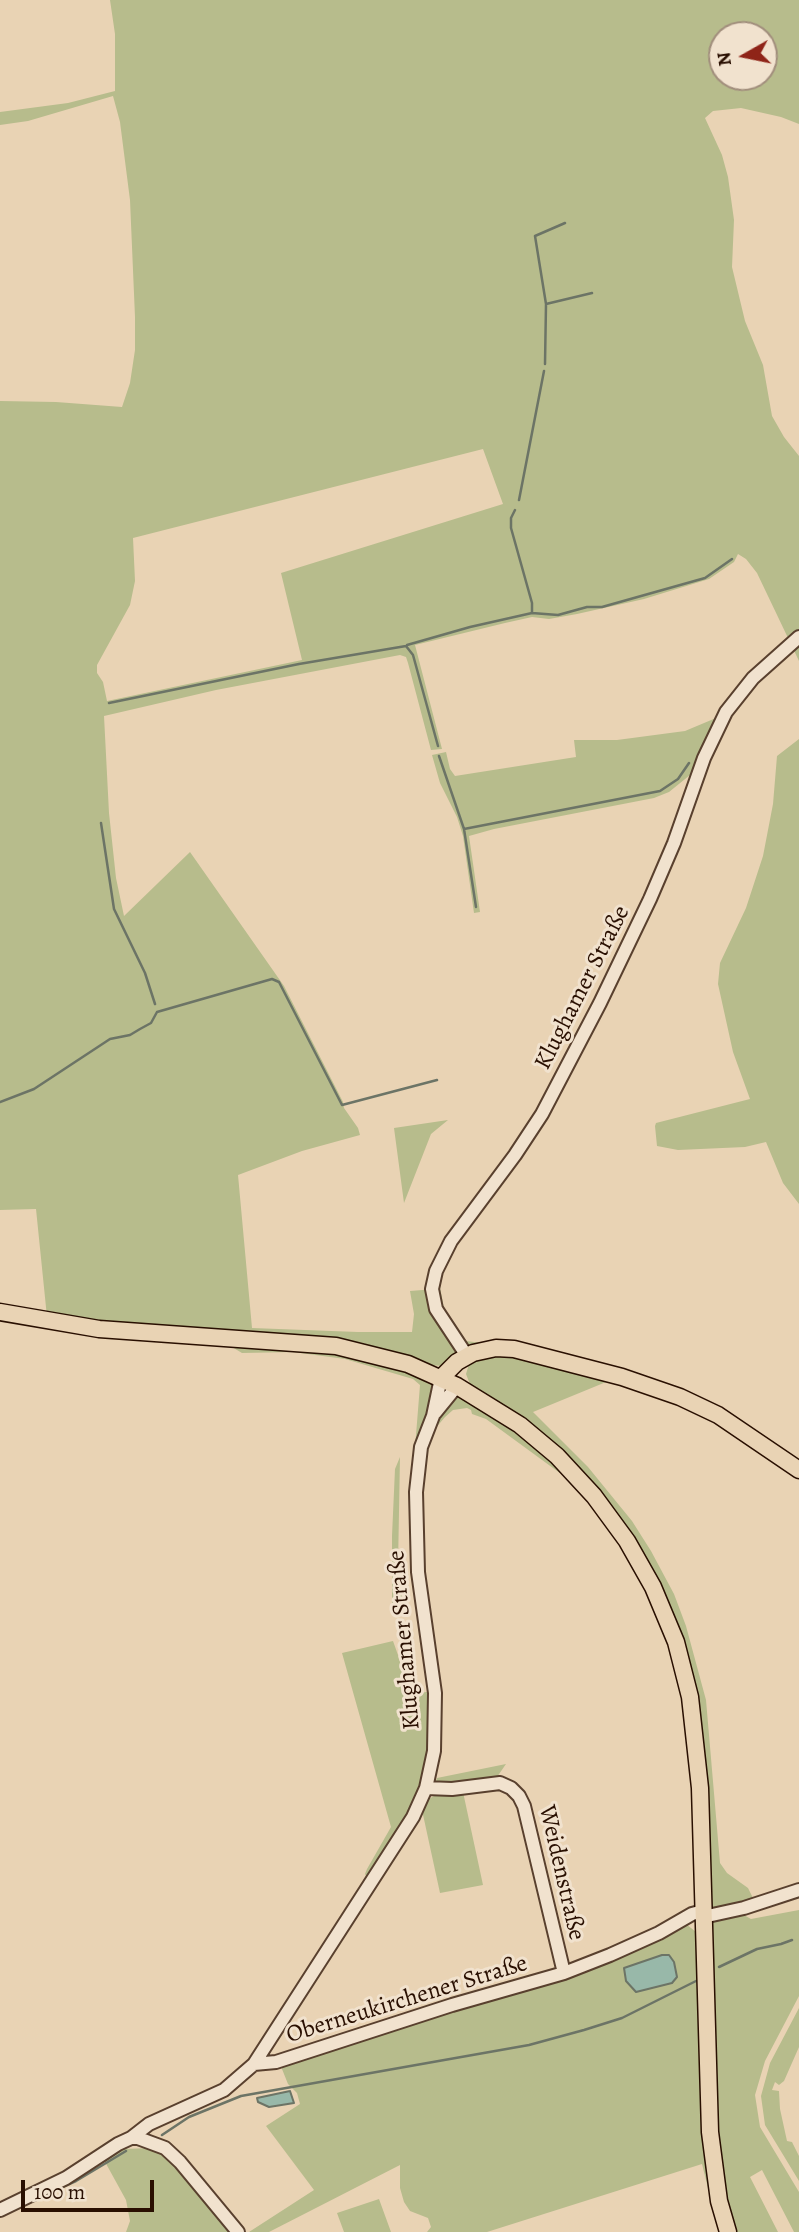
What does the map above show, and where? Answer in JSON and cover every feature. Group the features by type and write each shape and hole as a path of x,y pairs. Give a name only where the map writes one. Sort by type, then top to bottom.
{"main road":[{"path":"0,1312 99,1329 336,1346 408,1364 457,1386 520,1425 566,1466 612,1519 653,1587 676,1642 695,1727 700,1788 710,2132 719,2201 728,2232"},
{"path":"441,1378 467,1356 488,1349 514,1349 653,1387 689,1401 718,1415 799,1470"},
{"path":"457,1386 467,1356"}],"street":[{"name":"Klughamer Straße","path":"467,1356 436,1309 432,1289 436,1271 451,1241 515,1156 542,1114 600,1003 650,899 674,843 704,758 726,712 753,678 799,637"},
{"name":"Klughamer Straße","path":"254,2064 413,1817 426,1788 434,1751 435,1693 418,1572 416,1502 419,1459 433,1416 441,1378"},
{"name":"Klughamer Straße","path":"433,1416 457,1386"},
{"name":"Weidenstraße","path":"426,1788 452,1789 500,1783 519,1796 524,1806 564,1973"},
{"name":"Oberneukirchener Straße","path":"254,2064 276,2062 412,2017 564,1973 659,1933 692,1914 744,1908 799,1890"},
{"path":"0,2210 66,2178 149,2124 224,2090 254,2064"},
{"path":"131,2138 158,2145 187,2168 238,2232"}],"green space":[{"path":"110,0 799,0 799,124 741,108 713,111 705,118 722,155 728,177 734,220 732,267 745,321 763,365 772,416 799,456 799,661 757,573 746,559 738,554 734,562 709,579 644,599 549,619 532,617 415,645 442,749 431,750 408,663 406,657 400,655 216,690 104,716 109,813 116,878 124,916 190,852 284,986 360,1135 302,1151 238,1175 252,1328 412,1332 414,1314 410,1291 435,1289 446,1258 440,1288 444,1308 466,1341 482,1343 456,1348 455,1355 443,1366 428,1365 363,1343 318,1337 224,1334 47,1317 36,1209 0,1210 0,401 122,407 130,383 135,350 135,317 130,200 120,122 113,96 28,121 0,125 0,112 68,103 115,91 115,34","holes":["483,449 503,504 281,573 302,660 107,701 103,682 97,673 97,665 130,605 135,581 133,538"]},
{"path":"718,719 695,771 669,792 654,798 469,836 480,912 474,913 463,836 440,783 432,755 446,752 450,769 455,776 576,757 574,740 617,740 685,731"},
{"path":"799,739 799,1204 783,1183 766,1142 745,1147 678,1150 657,1146 655,1126 656,1123 750,1099 733,1052 718,984 720,963 746,908 763,856 773,804 777,756"},
{"path":"448,1120 431,1134 404,1203 394,1128"},
{"path":"213,1343 308,1349 362,1357 409,1372 430,1382 434,1388 433,1397 420,1431 414,1460 420,1385 413,1379 345,1359 293,1352 242,1353 232,1347"},
{"path":"502,1353 611,1380 533,1412 588,1467 632,1521 674,1594 686,1626 706,1700 720,1863 727,1873 748,1888 754,1900 721,1911 710,1909 707,1806 656,1579 520,1417 471,1387 466,1374 469,1364 475,1359"},
{"path":"457,1396 519,1433 548,1456 579,1487 467,1408 453,1410 429,1436 443,1409"},
{"path":"400,1457 398,1566 404,1611 392,1615 395,1469"},
{"path":"393,1641 408,1683 416,1694 431,1691 433,1716 425,1782 410,1813 368,1880 365,1874 367,1869 391,1827 342,1653"},
{"path":"506,1764 497,1777 447,1786 435,1784 437,1778"},
{"path":"463,1792 483,1885 440,1893 422,1810 425,1801 434,1796"},
{"path":"799,1910 799,1996 765,2061 755,2095 760,2127 799,2192 799,2232 794,2232 762,2170 750,2177 778,2232 733,2232 718,2167 709,1927 719,1918 742,1914 751,1919"},
{"path":"686,1924 696,1932 697,1941 702,2138 723,2232 719,2232 702,2164 487,2232 427,2232 431,2227 428,2218 410,2211 404,2202 400,2188 400,2165 269,2232 249,2232 314,2190 266,2126 300,2104 297,2093 288,2084 280,2064 429,2016"},
{"path":"799,2008 799,2047 784,2081 779,2085 775,2082 772,2090 779,2091 787,2141 792,2142 799,2156 799,2181 765,2125 761,2096 770,2063"},
{"path":"152,2148 167,2156 232,2232 126,2232 130,2221 126,2200 104,2160 123,2149"},
{"path":"379,2199 391,2232 344,2232 337,2213"}],"shaded area":[{"path":"669,1955 674,1962 677,1977 672,1983 636,1992 626,1981 624,1968"},
{"path":"290,2091 294,2103 269,2107 258,2102 257,2098"}],"waterway":[{"path":"546,304 535,236 565,223"},
{"path":"545,364 546,304 592,293"},
{"path":"519,500 544,371"},
{"path":"515,510 511,518 511,528 532,603 532,613"},
{"path":"407,645 532,613 558,615 587,607 602,607 705,578 732,559"},
{"path":"109,703 299,664 406,646 413,655 438,746"},
{"path":"439,756 464,829 476,907"},
{"path":"464,829 660,791 678,779 689,763"},
{"path":"101,823 114,909 145,973 155,1004"},
{"path":"0,1102 34,1089 110,1039 130,1035 151,1023 157,1012 272,979 279,982 342,1105 437,1080"},
{"path":"719,1967 757,1949 792,1940"},
{"path":"162,2135 189,2117 241,2096 529,2045 584,2030 622,2018 696,1981"},
{"path":"49,2193 76,2181 126,2151"}]}
